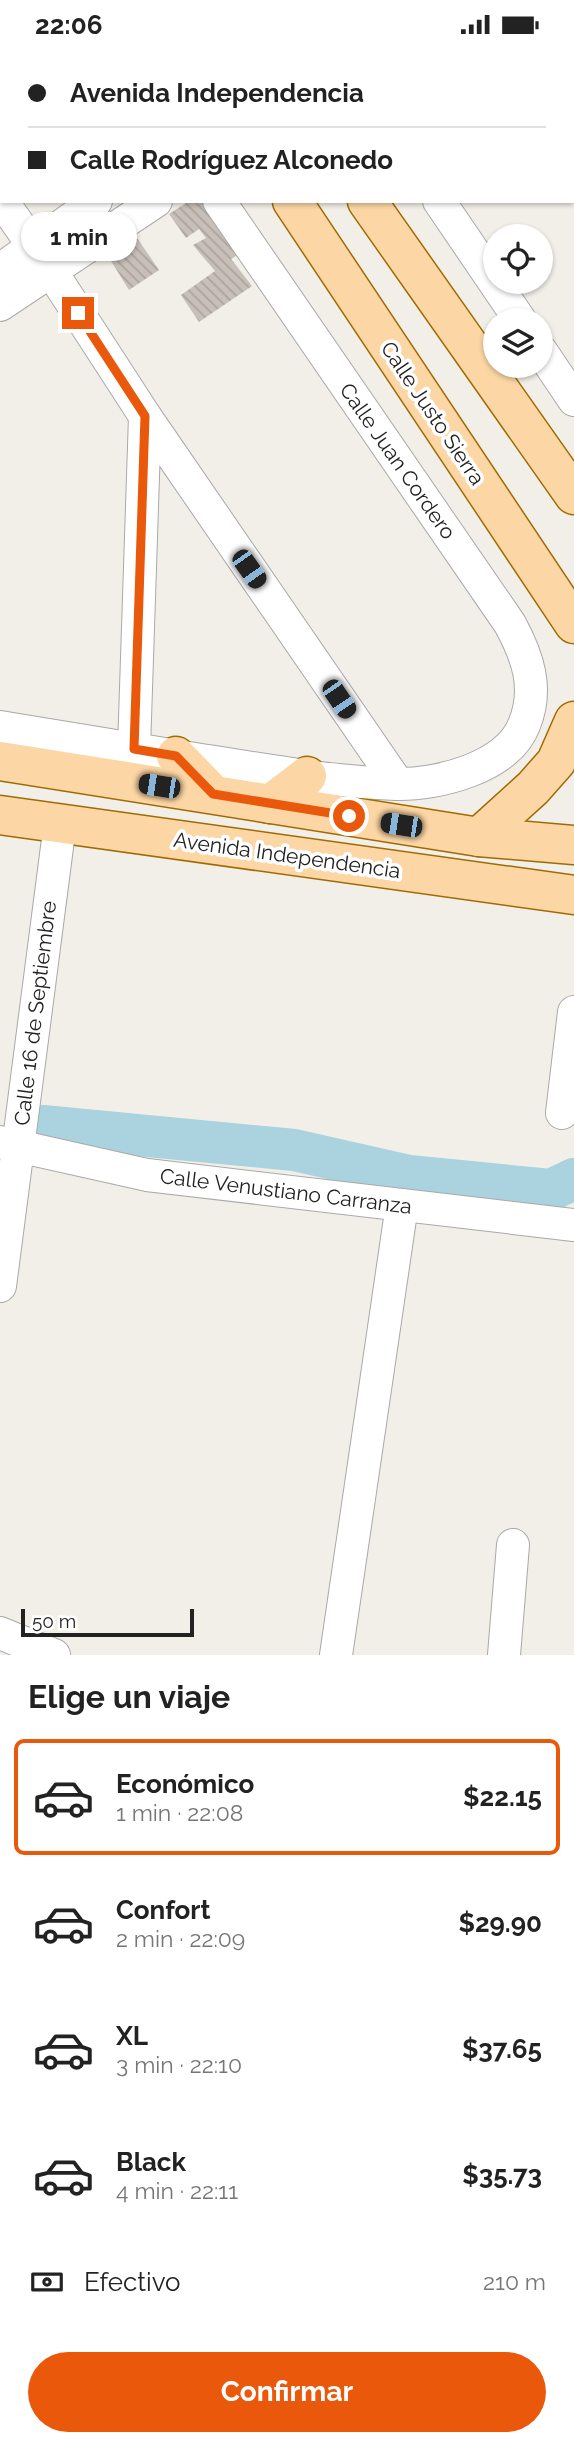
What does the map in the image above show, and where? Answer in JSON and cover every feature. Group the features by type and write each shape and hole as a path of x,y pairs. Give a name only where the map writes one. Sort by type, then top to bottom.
{"main road":[{"name":"Calle Justo Sierra","path":"293,203 574,624"},
{"path":"368,203 574,495"},
{"path":"479,837 533,789 556,761 574,721"},
{"path":"176,756 213,794"},
{"path":"0,761 479,837 574,845"},
{"path":"270,804 307,776"},
{"name":"Avenida Independencia","path":"0,815 574,895"}],"street":[{"path":"3,203 51,271 145,416 398,784"},
{"path":"0,269 93,203"},
{"path":"0,305 153,203"},
{"name":"Calle Juan Cordero","path":"220,203 510,624 524,650 532,682 531,709 520,735 501,755 472,770 445,778 398,784"},
{"path":"440,203 512,308"},
{"path":"553,369 574,400"},
{"path":"134,749 145,416"},
{"path":"0,727 307,776 398,784"},
{"name":"Calle 16 de Septiembre","path":"0,1286 9,1144 60,824"},
{"path":"562,1113 574,1012"},
{"name":"Calle Venustiano Carranza","path":"9,1144 147,1175 574,1225"},
{"path":"336,1655 402,1205"},
{"path":"503,1655 513,1545"},
{"path":"0,1633 54,1655"}],"building":[{"path":"186,203 206,203 241,253 231,259 252,286 199,322 181,295 215,271 193,245 206,238 199,229 186,238 169,214"},
{"path":"137,238 159,270 129,290 108,256"}],"waterway":[{"path":"43,1126 294,1150 409,1176 551,1190 574,1179"}],"route":[{"path":"78,313 145,416 134,749 176,756 213,794 349,816"}]}
